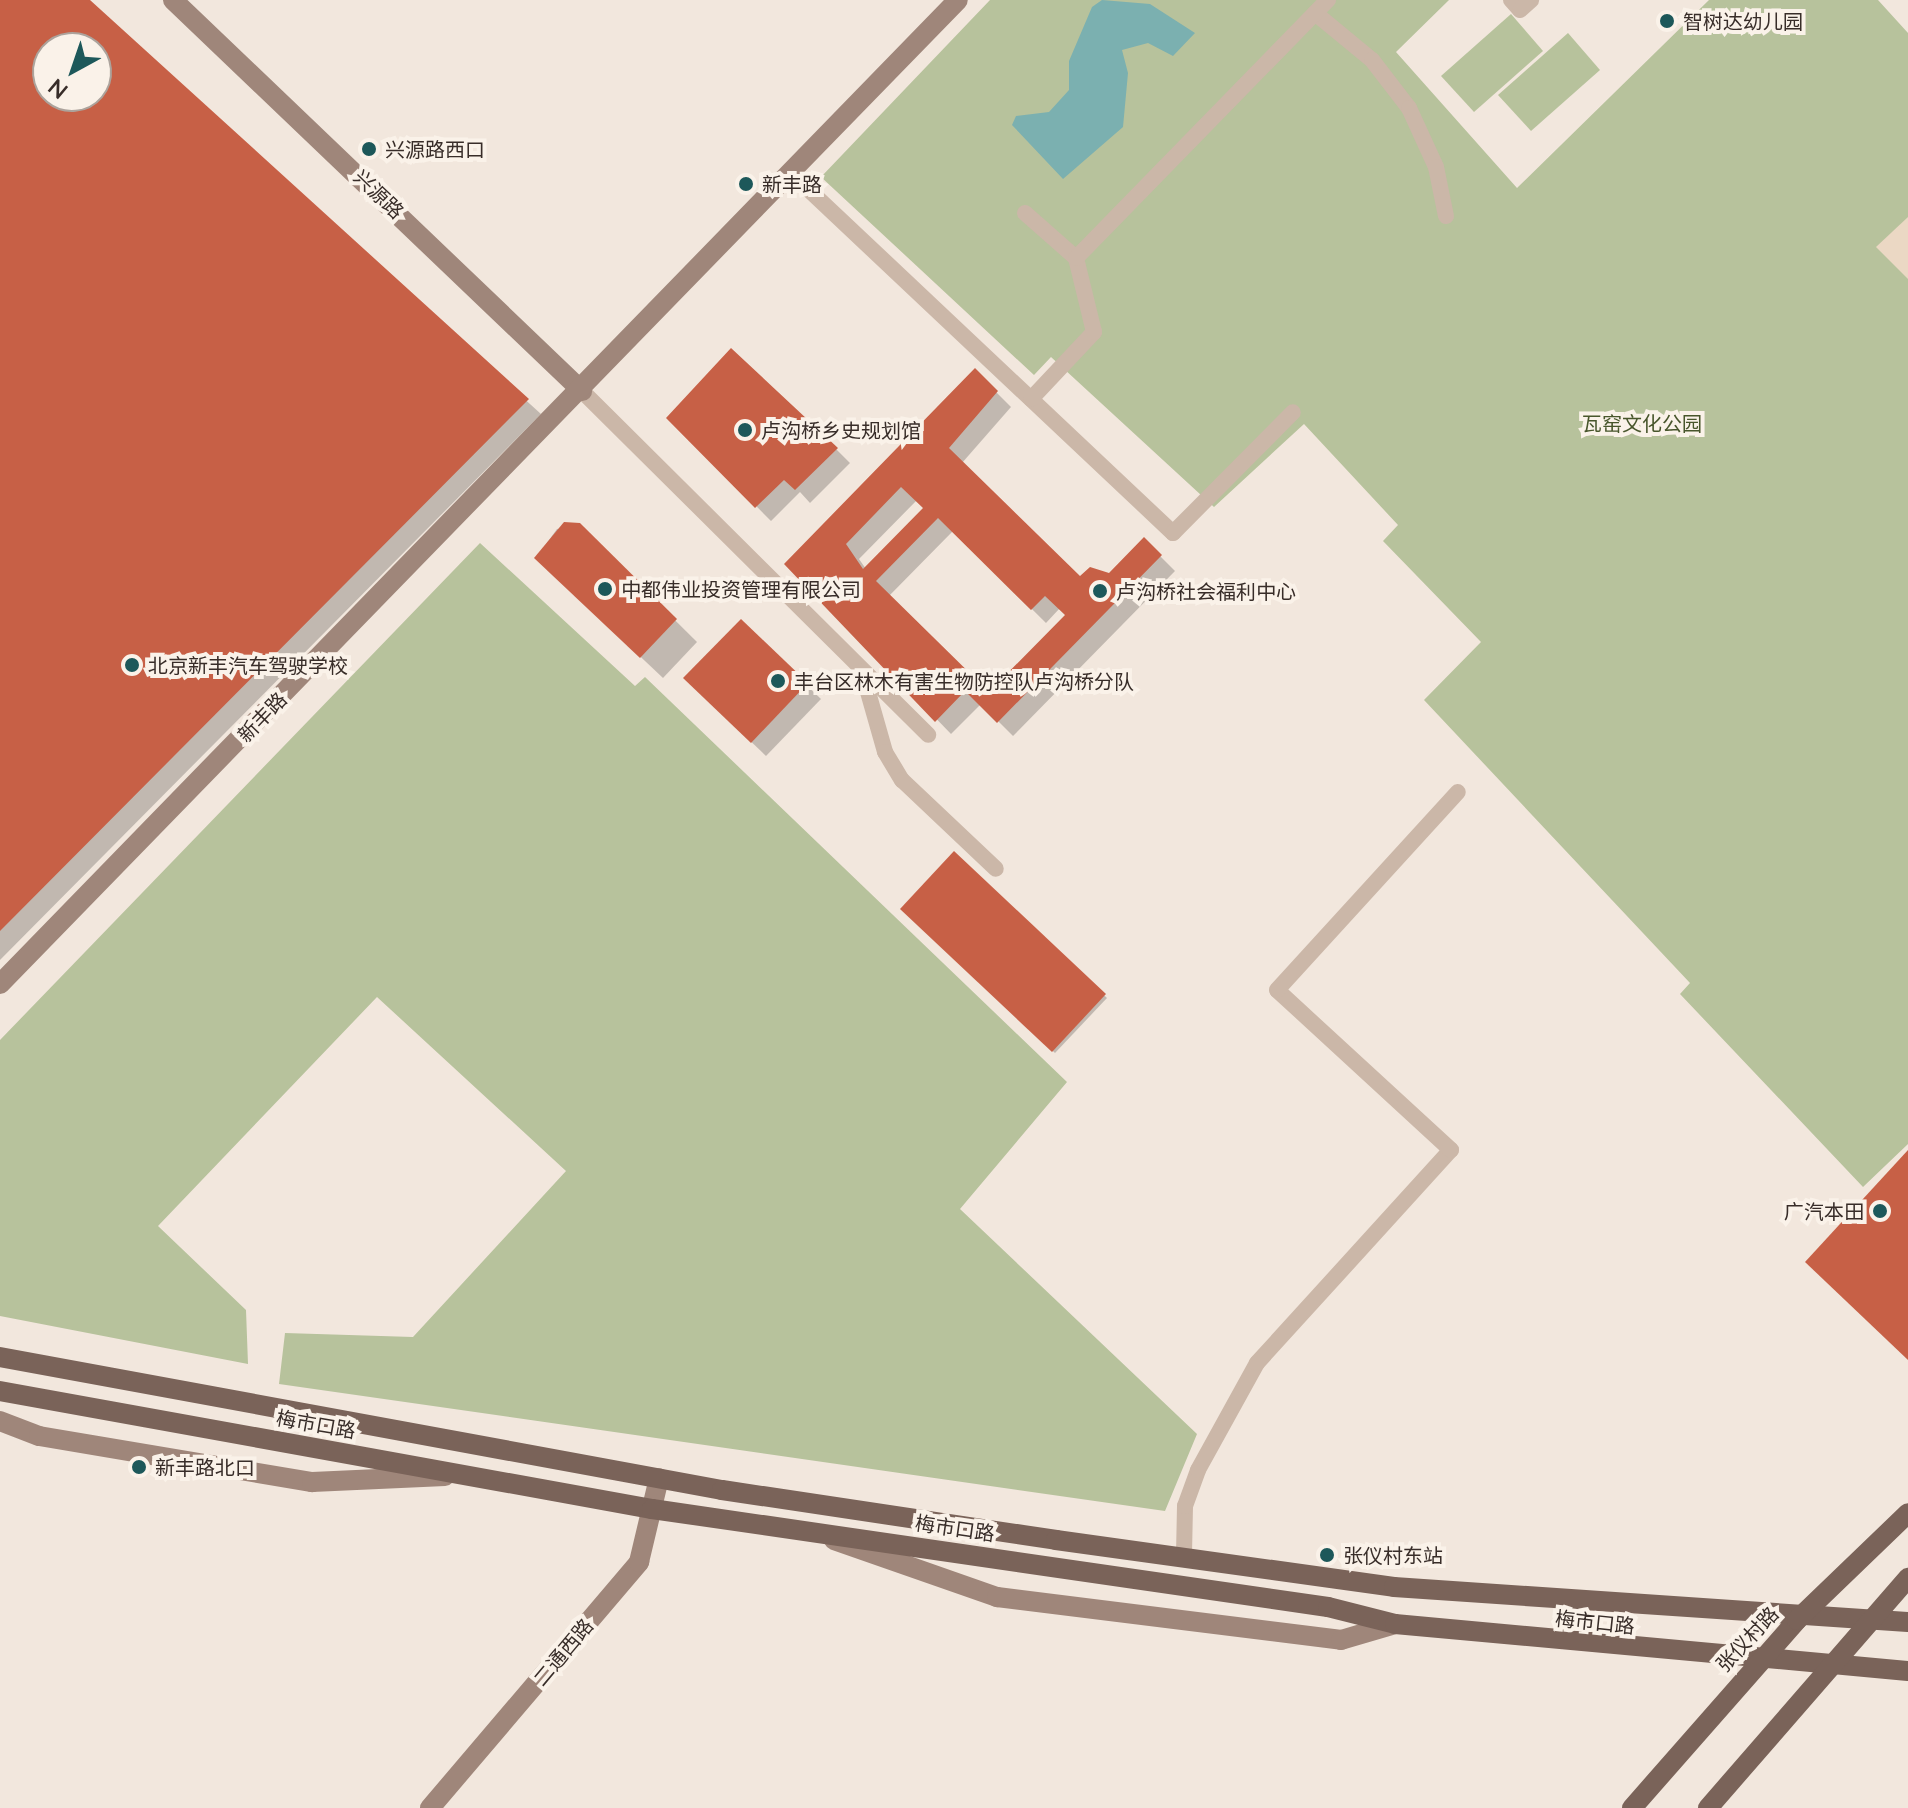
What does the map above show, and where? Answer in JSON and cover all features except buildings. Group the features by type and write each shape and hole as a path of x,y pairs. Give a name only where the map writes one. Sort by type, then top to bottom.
{"main road":[{"name":"梅市口路","path":"0,1357 659,1478 1394,1587 1797,1620 1908,1622"},
{"name":"梅市口路","path":"0,1391 652,1509 829,1538 1328,1607 1395,1624 1760,1661 1908,1671"},
{"name":"张仪村路","path":"1632,1808 1797,1620 1908,1513"},
{"path":"1708,1808 1866,1620 1908,1578"}],"street":[{"name":"兴源路","path":"173,0 582,391"},
{"name":"新丰路","path":"0,984 582,391 958,0"},
{"path":"1076,258 1328,0"},
{"path":"1511,0 1520,10 1531,0"},
{"path":"1315,13 1372,60 1409,108 1436,167 1446,216"},
{"path":"791,173 1173,533 1293,412"},
{"path":"1025,213 1076,258 1094,332 1031,399"},
{"path":"582,391 928,735"},
{"path":"861,669 885,752 902,780 996,869"},
{"path":"1184,1554 1185,1506 1198,1470 1257,1363 1451,1150 1277,990 1458,792"},
{"path":"0,1421 39,1436 312,1482 463,1475"},
{"name":"二通西路","path":"430,1808 639,1562 659,1478"},
{"path":"829,1538 997,1597 1341,1640 1395,1624"}],"green space":[{"name":"瓦窑文化公园","path":"990,0 1449,0 1396,52 1517,188 1709,0 1878,0 1908,33 1908,1144 1863,1187 1680,994 1690,983 1424,700 1481,642 1383,541 1398,525 1304,424 1214,507 1051,357 1034,375 821,177"},
{"path":"1511,14 1543,51 1474,112 1441,76"},
{"path":"1568,33 1600,70 1531,131 1498,95"},
{"path":"480,543 635,686 645,677 1067,1082 960,1209 1197,1434 1165,1511 279,1384 285,1333 413,1337 566,1171 377,997 158,1226 246,1310 248,1364 0,1316 0,1040"}],"shaded area":[{"path":"1908,217 1908,279 1876,247"}],"water":[{"path":"1102,0 1150,4 1195,33 1173,56 1148,43 1122,50 1128,73 1123,127 1063,179 1012,125 1016,116 1049,112 1069,90 1069,61 1092,7"}],"place":[{"name":"智树达幼儿园","path":"1667,21"},
{"name":"兴源路西口","path":"369,149"},
{"name":"新丰路","path":"746,184"},
{"name":"卢沟桥乡史规划馆","path":"745,430"},
{"name":"中都伟业投资管理有限公司","path":"605,589"},
{"name":"卢沟桥社会福利中心","path":"1100,591"},
{"name":"北京新丰汽车驾驶学校","path":"132,665"},
{"name":"丰台区林木有害生物防控队卢沟桥分队","path":"778,681"},
{"name":"广汽本田","path":"1880,1211"},
{"name":"新丰路北口","path":"139,1467"},
{"name":"张仪村东站","path":"1327,1555"}]}
